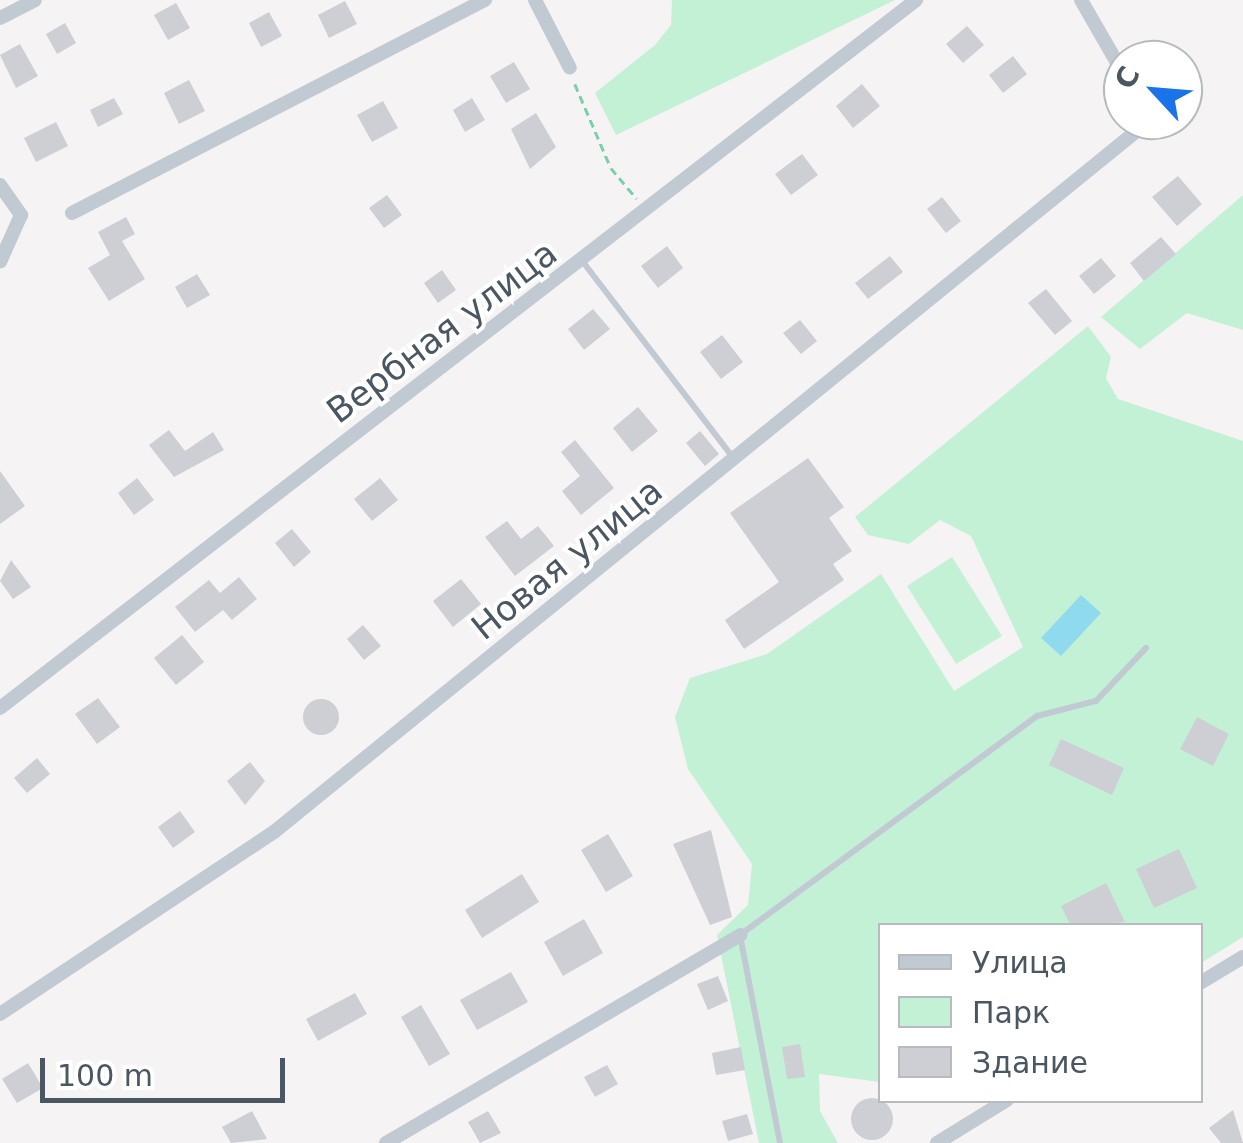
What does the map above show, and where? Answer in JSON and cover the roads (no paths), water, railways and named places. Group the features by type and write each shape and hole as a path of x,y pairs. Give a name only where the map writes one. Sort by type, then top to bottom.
{"street":[{"path":"0,18 35,0"},
{"path":"72,213 485,0"},
{"path":"535,0 570,68"},
{"name":"Вербная улица","path":"0,708 583,262 916,0"},
{"path":"1082,0 1105,40"},
{"name":"Новая улица","path":"0,1014 274,832 736,461 1126,140"},
{"path":"0,185 20,215 17,240 0,262"},
{"path":"386,1143 740,935"},
{"path":"1203,981 1243,958"},
{"path":"937,1143 1002,1103"}],"lane":[{"path":"583,262 736,461"},
{"path":"780,1143 740,935 1037,716 1096,700 1146,648"}],"water":[{"path":"1081,595 1101,613 1061,656 1041,638"}]}
